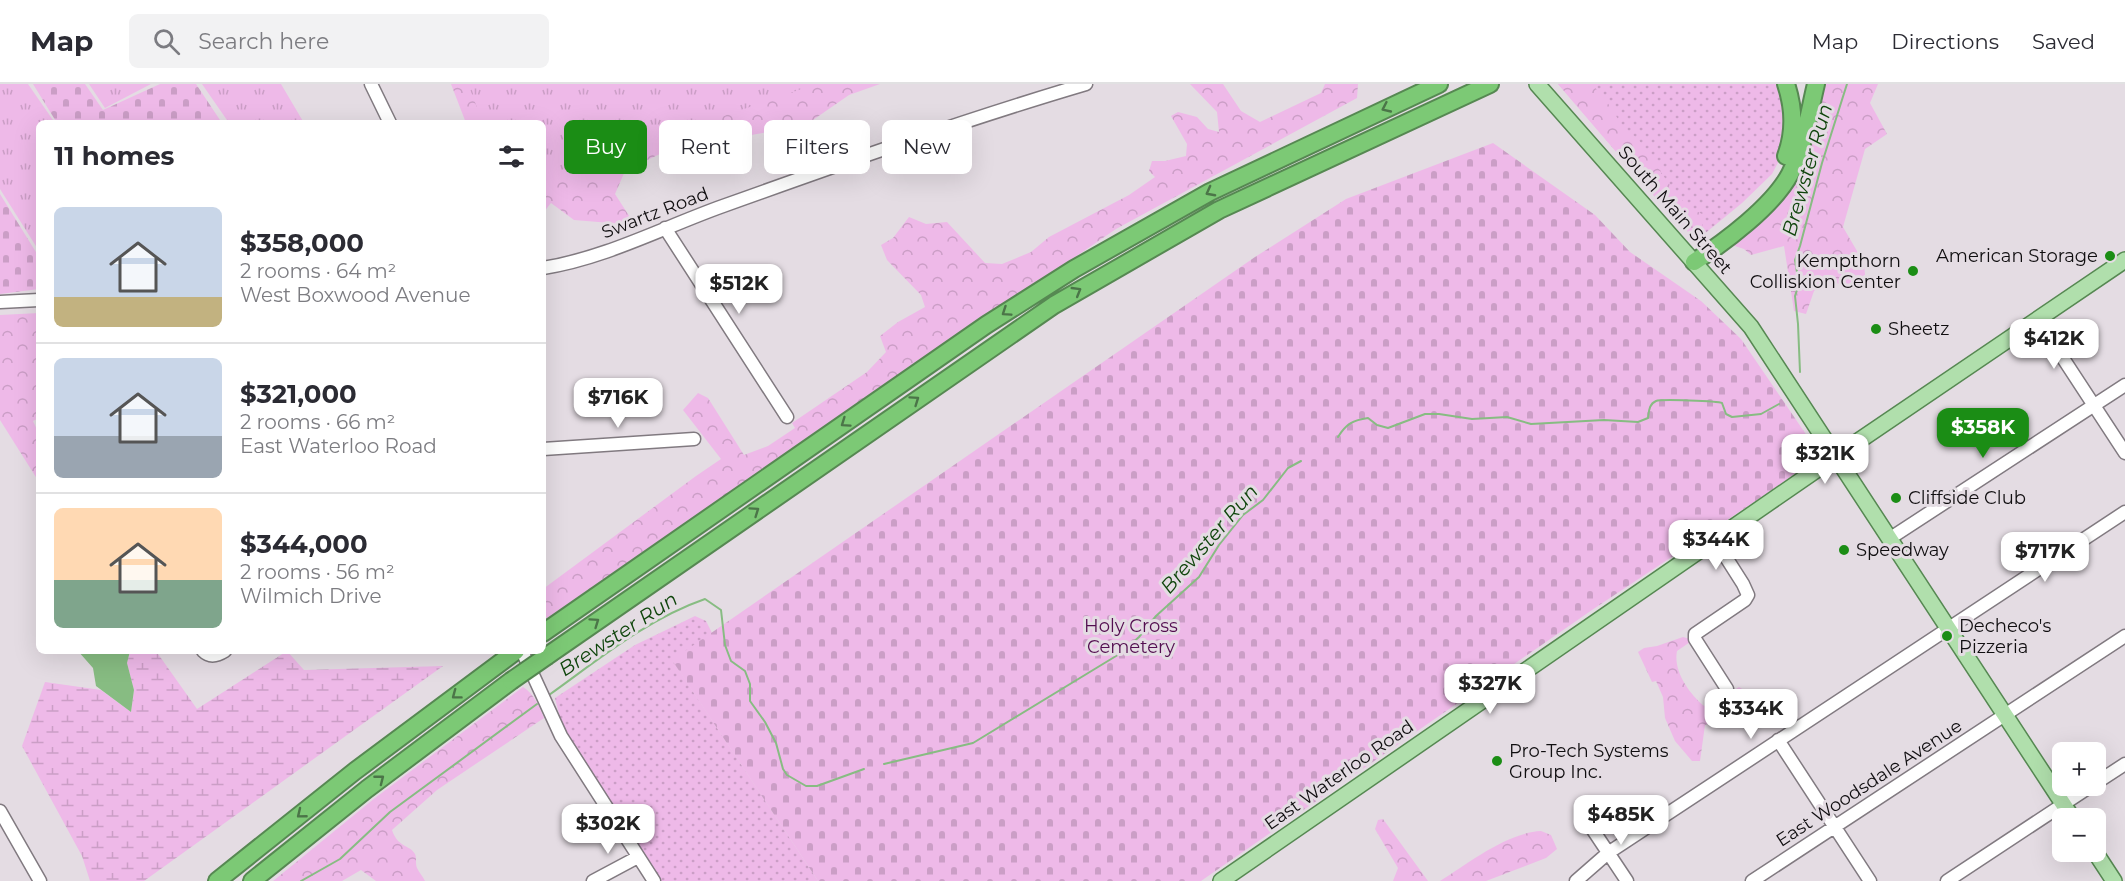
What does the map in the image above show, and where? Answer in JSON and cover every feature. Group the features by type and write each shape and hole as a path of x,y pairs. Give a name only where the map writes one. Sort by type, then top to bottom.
{"highway":[{"path":"546,631 986,325 1074,269 1210,192 1439,84"},
{"path":"252,881 367,789 511,681 1054,305 1219,210 1490,84"},
{"path":"1694,262 1711,240 1771,183 1781,166 1790,146 1792,125 1792,105 1786,84"},
{"path":"1694,262 1716,248 1769,201 1783,185 1793,168 1800,147 1816,84"},
{"path":"217,881 371,758 509,656"}],"main road":[{"name":"South Main Street","path":"1540,87 1751,327 2066,808"},
{"name":"East Waterloo Road","path":"1221,881 1835,457 2125,260"},
{"path":"2102,862 2114,881"}],"street":[{"path":"371,84 389,120"},
{"name":"Swartz Road","path":"546,267 586,258 933,133 1086,84"},
{"path":"665,228 787,417"},
{"path":"0,302 36,300"},
{"path":"2038,320 2125,453"},
{"path":"1889,539 2125,385"},
{"path":"546,449 694,439"},
{"path":"1576,881 1608,853 2125,512"},
{"path":"1715,540 1748,592 1745,600 1695,634 1695,639 1727,689"},
{"name":"East Woodsdale Avenue","path":"1752,881 2125,636"},
{"path":"523,654 551,717 581,769 654,881"},
{"path":"1778,741 1870,881"},
{"path":"2106,776 2125,764"},
{"path":"1947,881 2075,796"},
{"path":"0,811 37,876 26,881"},
{"path":"1591,827 1627,881"},
{"path":"593,881 638,857"}],"green space":[{"path":"0,84 28,84 53,120 36,120 36,246 0,189"},
{"path":"33,84 85,84 103,110 160,84 196,84 220,120 55,120"},
{"path":"89,84 151,84 105,108"},
{"path":"202,84 281,84 302,120 227,120"},
{"path":"451,84 880,84 849,95 813,120 764,120 764,133 752,135 752,120 659,120 659,154 647,160 647,120 564,120 564,174 624,174 615,194 635,225 574,220 551,203 546,209 546,120 465,120"},
{"path":"468,84 816,84 713,120 659,120 659,139 647,143 647,120 564,120 564,172 546,178 546,120 482,120"},
{"path":"1190,84 1223,84 1241,111 1260,122 1321,93 1325,84 1358,84 1357,98 1116,229 546,619 546,587 721,459 683,410 698,393 708,398 744,455 768,446 795,428 792,423 867,372 886,352 880,336 898,322 925,307 921,295 887,260 881,245 893,238 909,217 926,224 947,222 985,263 1002,264 1031,252 1049,237 1129,195 1155,177 1149,171 1152,161 1165,161 1186,156 1187,144 1171,116 1178,112 1197,117 1208,129 1219,132 1217,112"},
{"path":"1558,84 1779,84 1788,116 1782,155 1772,174 1742,203 1703,235 1691,234 1679,225"},
{"path":"1558,84 1592,84 1594,86 1613,110 1622,127 1638,139 1676,194 1689,207 1702,214 1702,227 1696,233 1691,234 1679,225"},
{"path":"1823,84 1878,84 1870,103 1887,134 1865,149 1843,227 1864,263 1865,275 1850,286 1831,282 1814,291 1806,314 1794,311 1784,246 1751,255 1744,249 1732,245 1799,171"},
{"name":"Holy Cross Cemetery","path":"1493,143 1595,215 1630,252 1701,301 1741,339 1820,455 1201,881 818,881 672,660 1255,257 1346,199"},
{"path":"0,194 36,252 36,289 0,294"},
{"path":"36,313 36,420 33,421 36,428 36,477 0,420 0,315"},
{"path":"695,616 706,621 712,633 673,661 818,881 661,881 585,767 561,722 555,698 635,645"},
{"path":"1683,637 1693,640 1677,651 1677,666 1683,681 1704,706 1721,699 1739,687 1756,698 1737,713 1705,725 1700,761 1692,761 1675,741 1665,718 1663,697 1656,681 1652,682 1638,652 1644,648"},
{"path":"129,654 158,654 197,709 282,654 290,654 304,670 443,666 144,881 90,881 82,856 22,746 45,682 101,690 131,712 134,690 127,663"},
{"path":"523,687 533,697 544,718 437,790 392,830 397,840 415,854 417,868 425,881 376,881 361,870 342,881 273,881 375,798"},
{"path":"1383,819 1428,881 1393,881 1398,868 1375,829 1378,820"},
{"path":"1541,831 1551,835 1557,849 1546,858 1486,881 1440,881 1501,843 1528,833"}],"shaded area":[{"path":"81,654 129,654 127,663 134,690 131,712 96,686 93,668"}],"waterway":[{"name":"Brewster Run","path":"1800,372 1795,296 1799,284 1795,260 1847,84"},
{"name":"Brewster Run","path":"1338,437 1350,423 1368,418 1377,425 1388,428 1425,414 1472,419 1507,417 1531,424 1604,420 1638,422 1648,418 1652,404 1660,400 1722,403 1726,414 1732,417 1761,414 1779,404"},
{"name":"Brewster Run","path":"884,764 973,743 1121,653 1139,637 1156,616 1199,577 1219,545 1243,515 1263,500 1288,468 1301,461"},
{"name":"Brewster Run","path":"549,695 643,629 684,607 705,599 721,610 725,645 731,661 745,671 750,684 750,701 776,743 783,769 787,775 806,786 817,786 864,769"},
{"name":"Brewster Run","path":"301,881 340,859 390,812 537,704"}],"place":[{"name":"American Storage","path":"2110,256"},
{"name":"Kempthorn Colliskion Center","path":"1913,271"},
{"name":"Sheetz","path":"1876,329"},
{"name":"Cliffside Club","path":"1896,498"},
{"name":"Speedway","path":"1844,550"},
{"name":"Decheco's Pizzeria","path":"1947,636"},
{"name":"Pro-Tech Systems Group Inc.","path":"1497,761"}]}
